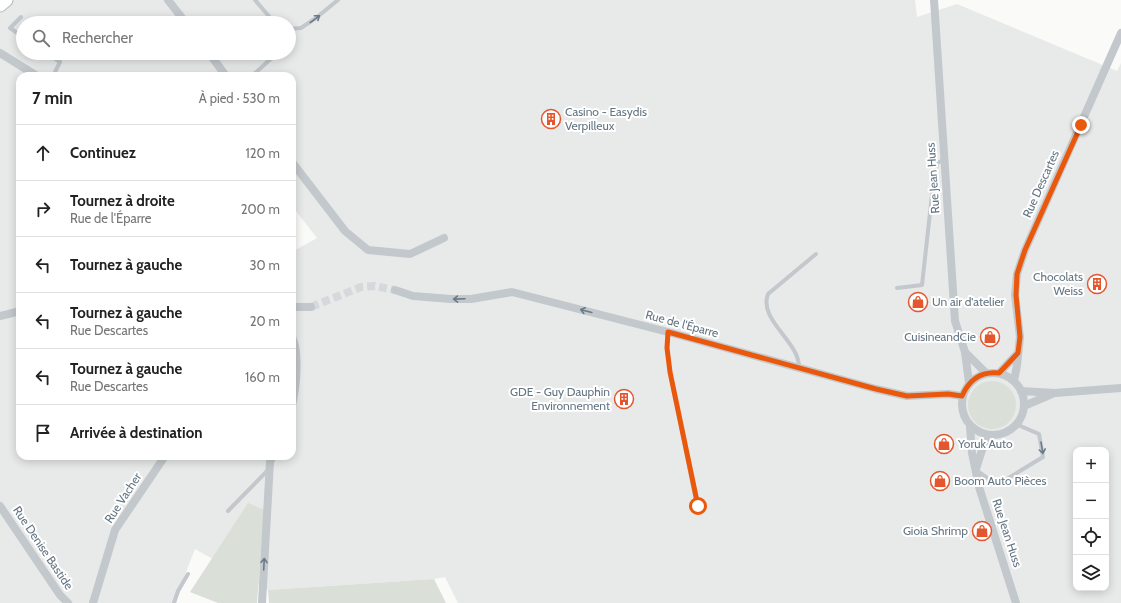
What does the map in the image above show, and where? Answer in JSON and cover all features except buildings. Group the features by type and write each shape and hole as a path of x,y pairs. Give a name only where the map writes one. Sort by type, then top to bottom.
{"main road":[{"path":"0,5 6,0"}],"street":[{"name":"Rue Jean Huss","path":"934,0 955,321 965,352 969,383"},
{"path":"169,1 181,16"},
{"name":"Rue Descartes","path":"1014,381 1020,337 1016,295 1017,274 1025,250 1121,33"},
{"path":"0,53 31,72"},
{"path":"214,60 223,72"},
{"path":"296,167 345,231 368,250 410,254 444,238"},
{"name":"Rue de l'Éparre","path":"395,290 413,296 451,300 471,299 512,292 668,332 876,389 907,396 948,394 962,396"},
{"path":"296,308 311,307"},
{"path":"0,316 16,312"},
{"name":"Rue Jean Huss","path":"965,352 986,373"},
{"path":"999,373 1018,353"},
{"path":"296,354 296,370"},
{"path":"986,373 999,373 1014,381 1021,391 1024,406 1022,416 1009,431 1000,434 982,434 970,426 964,417 961,407 962,396 969,383 977,377 986,373"},
{"path":"1021,391 1055,393 1121,388"},
{"path":"1024,406 1055,393"},
{"name":"Rue Jean Huss","path":"970,426 980,487 1016,603"},
{"path":"976,470 982,450 990,435"},
{"name":"Rue Vacher","path":"93,603 115,530 162,460"},
{"path":"262,603 271,460"},
{"name":"Rue Denise Bastide","path":"0,506 60,595 68,603"}],"lane":[{"path":"255,0 269,16"},
{"path":"296,29 301,28 316,18 338,0"},
{"path":"16,22 10,28 16,32"},
{"path":"55,72 60,62 57,60"},
{"path":"256,72 269,60"},
{"path":"897,288 922,285 937,163 944,160"},
{"path":"799,368 799,360 789,340 769,313 766,301 768,294 816,254"},
{"path":"668,332 667,348 670,372 698,506"},
{"path":"976,470 996,485 1043,457 1039,434 1016,424"},
{"path":"228,511 270,469"},
{"path":"174,603 178,591 188,574"}],"shaded area":[{"path":"8,0 915,0 917,17 957,4 1117,71 1121,63 1121,603 458,603 445,577 268,590 195,549 174,603 0,603 0,6"},
{"path":"987,381 997,381 1009,388 1016,400 1016,410 1009,422 997,429 987,429 979,425 972,418 968,410 968,400 972,392 979,385"},
{"path":"248,503 264,510 257,603 218,603 190,592"},
{"path":"434,579 446,603 269,603 268,590"}],"tunnel":[{"path":"311,307 361,287 375,286 395,290"}],"place":[{"name":"Casino - Easydis Verpilleux","path":"551,119"},
{"name":"Chocolats Weiss","path":"1097,284"},
{"name":"Un air d'atelier","path":"918,302"},
{"name":"CuisineandCie","path":"990,337"},
{"name":"GDE - Guy Dauphin Environnement","path":"624,399"},
{"name":"Yoruk Auto","path":"944,444"},
{"name":"Boom Auto Pièces","path":"940,481"},
{"name":"Gioia Shrimp","path":"982,531"}],"route":[{"path":"698,506 670,372 667,348 668,332 876,389 907,396 948,394 962,396 969,383 986,373 999,373 1018,353 1020,337 1017,319 1017,274 1025,250 1081,125"}]}
